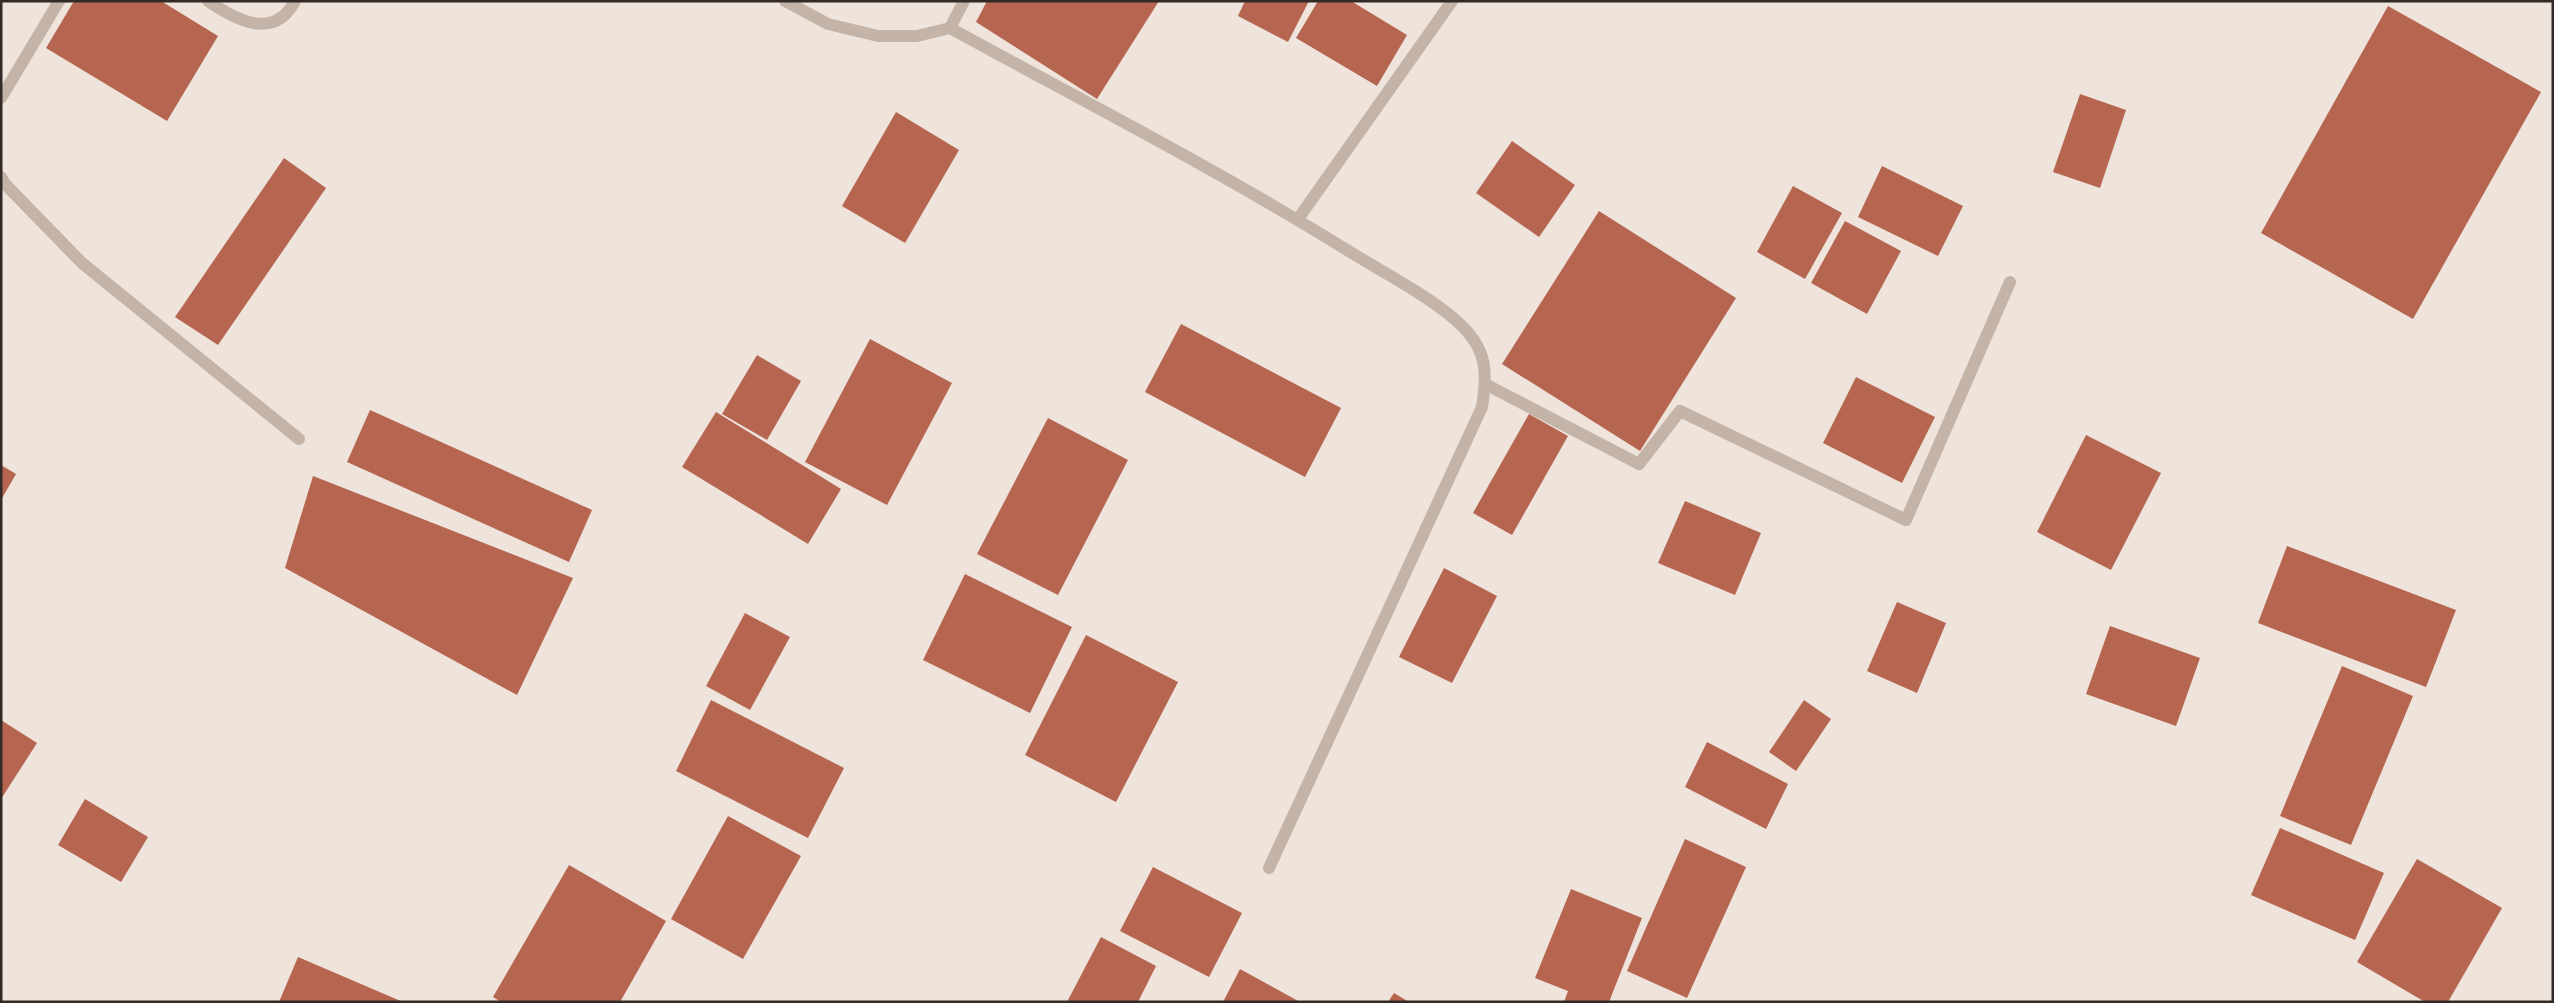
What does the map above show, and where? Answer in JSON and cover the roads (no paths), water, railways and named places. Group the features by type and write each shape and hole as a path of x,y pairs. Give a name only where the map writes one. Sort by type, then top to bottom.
{"street":[{"path":"1,98 59,1"},
{"path":"208,1 232,17 258,24 274,23 291,10 296,1"},
{"path":"785,1 828,24 878,36 917,36 950,28 1298,219 1435,305 1464,328 1483,356 1485,384 1482,408 1269,868"},
{"path":"950,28 964,1"},
{"path":"1298,219 1452,1"},
{"path":"1,177 5,184 82,263 300,439"},
{"path":"1485,384 1640,464 1680,411 1906,520 2010,282"}]}
